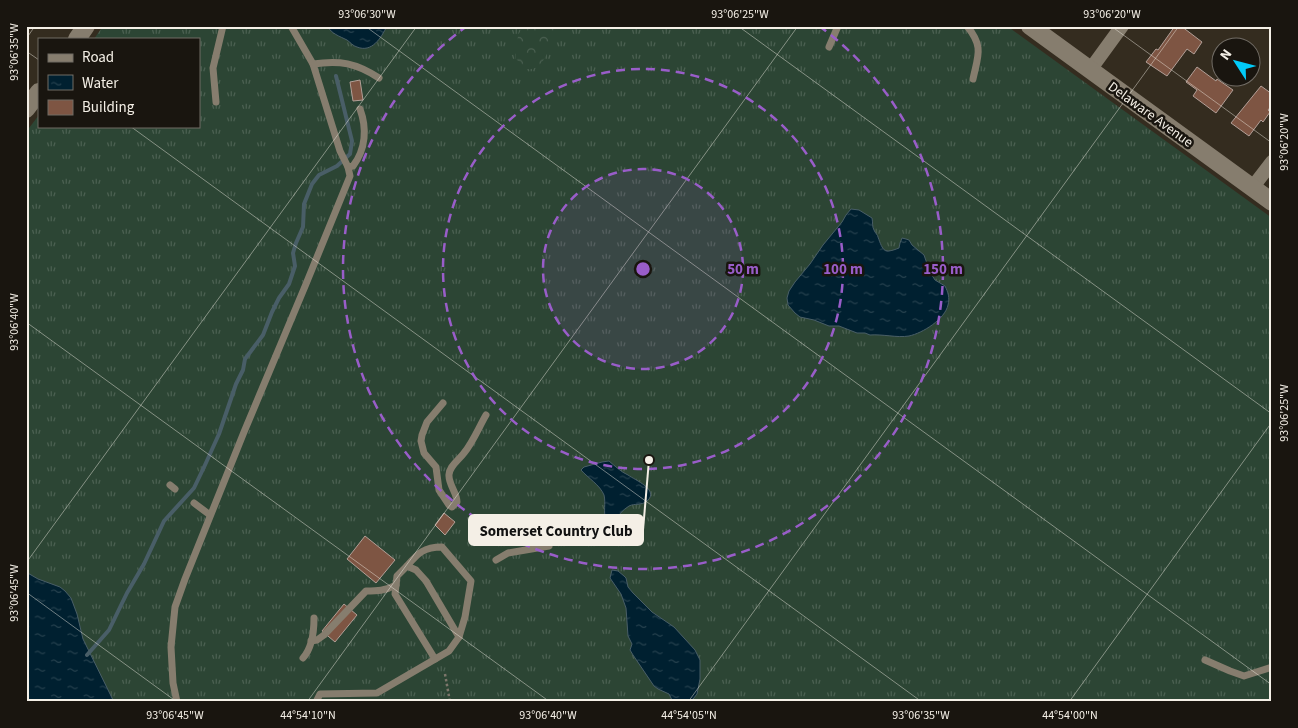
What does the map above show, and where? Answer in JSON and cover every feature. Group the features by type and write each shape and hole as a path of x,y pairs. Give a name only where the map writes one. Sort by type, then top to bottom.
{"street":[{"path":"78,38 86,26"},
{"name":"Delaware Avenue","path":"1030,26 1272,202"},
{"path":"1090,70 1122,26"},
{"path":"26,109 38,93"},
{"path":"1252,188 1272,162"}],"lane":[{"path":"216,102 213,68 224,26"},
{"path":"177,702 173,683 171,647 175,607 210,515 350,176 340,151 313,64 291,26"},
{"path":"828,46 838,26"},
{"path":"967,26 976,39 979,50 973,79"},
{"path":"313,64 333,61 346,63 368,71 380,78"},
{"path":"348,167 353,166 360,158 363,150 365,139 364,118 360,109"},
{"path":"443,403 427,422 421,441 424,453 450,480"},
{"path":"436,467 439,490 449,506 452,506 457,502 449,476 452,467 468,448 486,415"},
{"path":"194,503 210,515"},
{"path":"496,560 508,553 549,546"},
{"path":"316,702 320,694 377,693 435,660 449,651 459,636 465,617 471,581 442,547 432,547 418,554 397,576 395,594 435,660"},
{"path":"407,566 416,570 426,581 459,636"},
{"path":"311,641 317,640 324,635 366,591 378,592 396,585"},
{"path":"303,658 311,641 314,618"},
{"path":"1205,660 1244,676 1272,667"}],"path":[{"path":"445,674 450,702"}],"green space":[{"path":"103,26 1007,26 1272,218 1272,702 26,702 26,132 38,116 38,128 200,128 200,38 95,38"},
{"path":"523,26 559,26 543,60 533,69 527,69 516,59 516,46"}],"water":[{"path":"327,26 387,26 372,46 362,48 331,31"},
{"path":"851,209 859,210 872,218 873,229 885,250 890,251 899,248 902,238 909,240 924,255 930,272 935,280 945,286 949,297 946,310 933,325 909,336 870,335 800,317 788,305 789,291"},
{"path":"609,461 649,489 651,493 647,501 629,506 611,522 606,520 605,498 602,491 581,470 584,467"},
{"path":"612,570 618,571 624,576 628,587 633,593 652,612 674,627 695,650 700,660 700,679 697,694 689,702 673,702 669,694 654,686 630,650 632,644 628,636 626,608 621,594 610,578"},
{"path":"26,572 38,579 60,587 71,598 83,639 114,702 28,702 26,700"}],"building":[{"path":"1175,26 1181,26 1202,42 1194,54 1187,49 1167,76 1146,62 1156,49 1158,50"},
{"path":"1197,67 1210,77 1210,88 1230,88 1233,90 1216,113 1193,96 1197,90 1186,82"},
{"path":"360,80 363,100 353,101 350,82"},
{"path":"1261,86 1272,94 1272,105 1268,110 1270,112 1263,122 1261,120 1249,136 1231,123"},
{"path":"444,513 455,522 445,535 435,525"},
{"path":"365,536 395,560 376,583 347,559"},
{"path":"344,604 357,615 335,642 322,631"}],"waterway":[{"path":"87,655 109,630 144,564 164,521 194,488 205,465 219,434 236,384 243,370 245,359 263,335 279,298 289,284 295,266 293,253 303,227 304,204 312,184 319,175 337,166 350,154 352,141 336,76"}],"place":[{"name":"Somerset Country Club","path":"649,460"}]}
